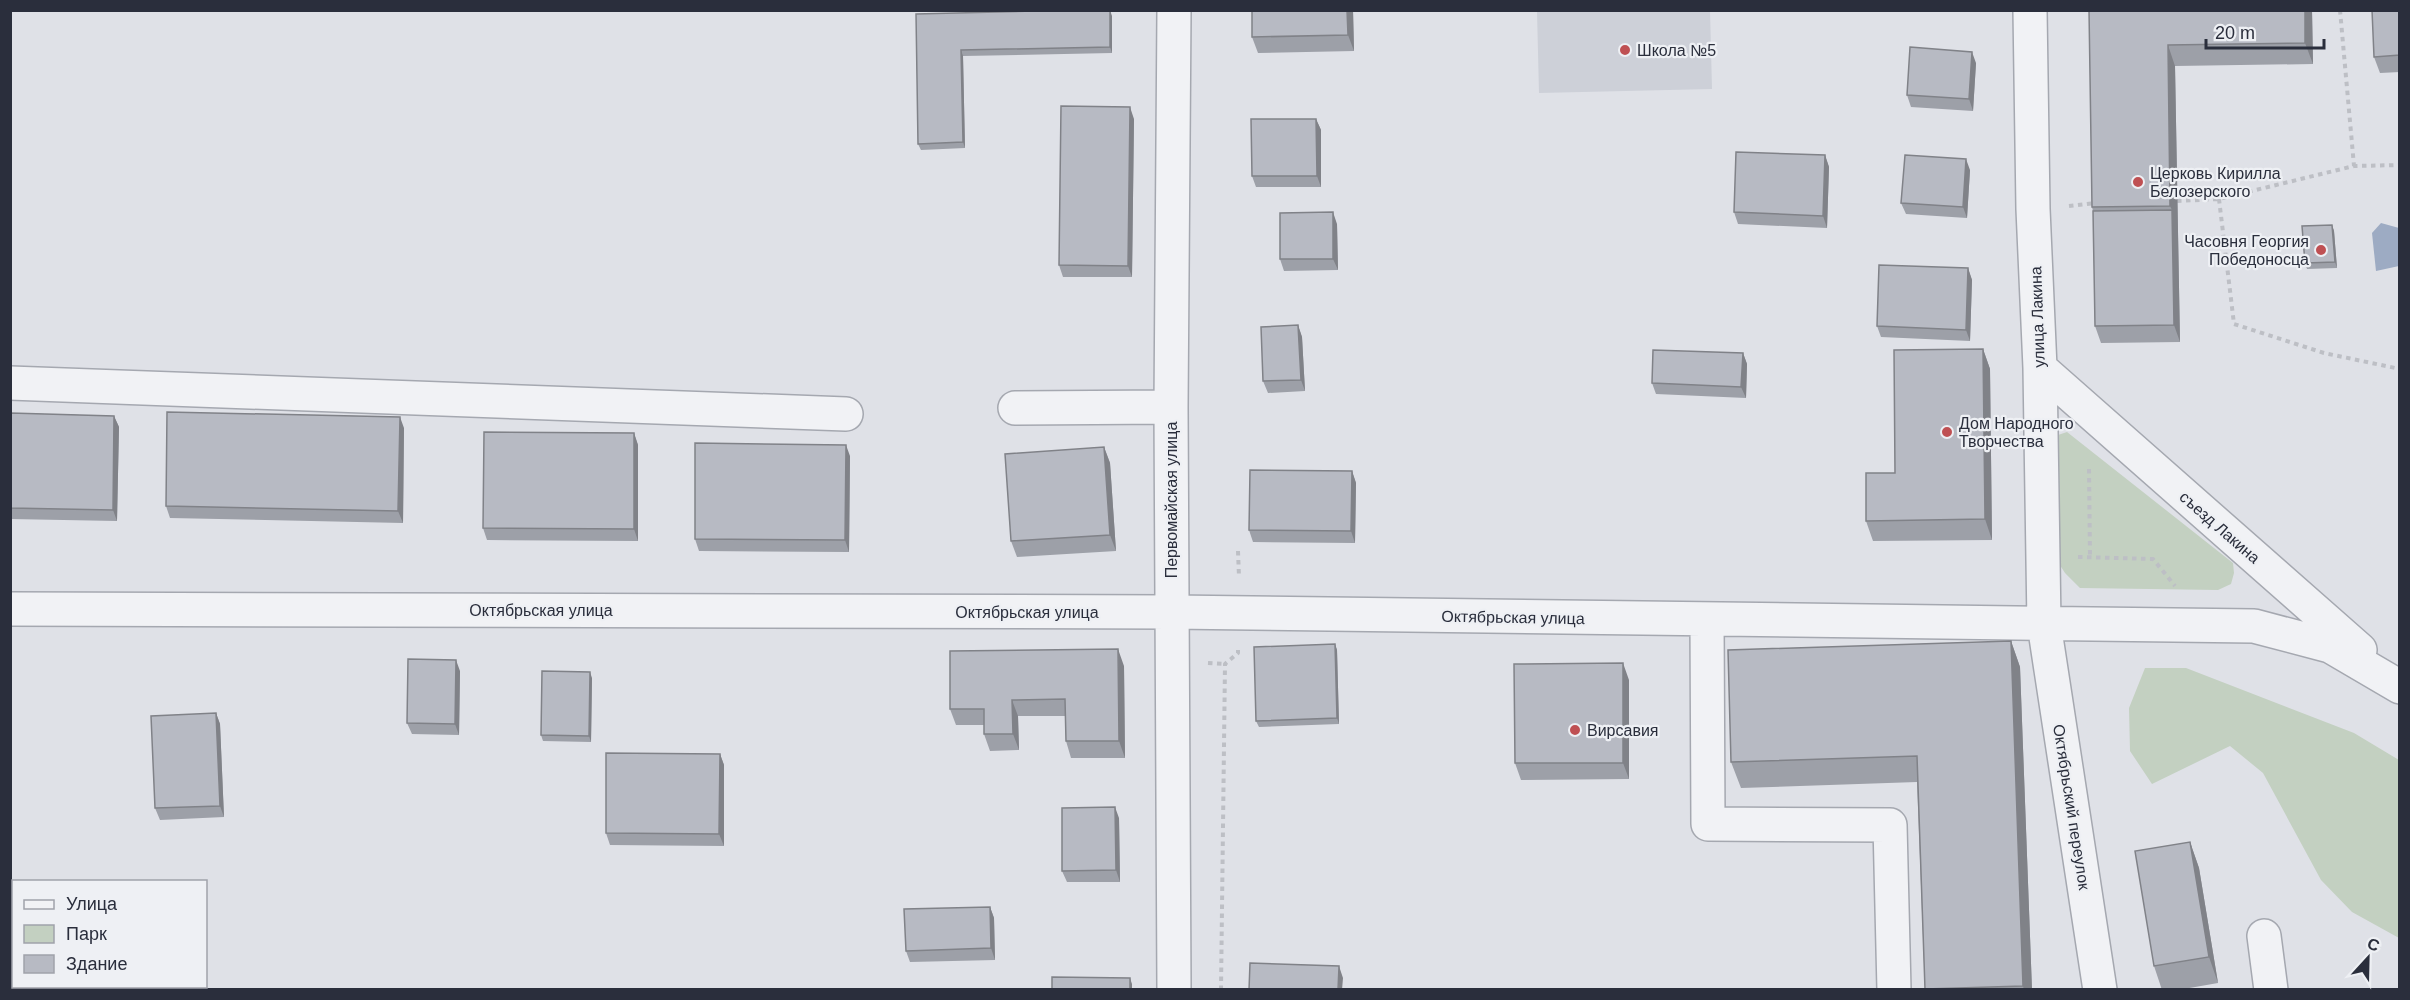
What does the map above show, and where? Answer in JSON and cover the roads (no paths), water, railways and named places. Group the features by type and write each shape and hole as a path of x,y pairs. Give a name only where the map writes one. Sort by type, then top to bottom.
{"street":[{"name":"Первомайская улица","path":"1174,10 1171,407 1174,990"},
{"name":"улица Лакина","path":"2030,10 2033,209 2040,368 2044,624"},
{"name":"съезд Лакина","path":"2040,368 2400,686"},
{"path":"10,383 846,414"},
{"path":"1015,408 1171,407"},
{"name":"Октябрьская улица","path":"10,609 1172,612 2044,624"},
{"path":"1707,619 1708,825 1890,825 1894,990"},
{"name":"съезд Лакина","path":"2044,624 2254,626 2330,646 2400,686"},
{"name":"Октябрьский переулок","path":"2044,624 2100,990"},
{"path":"2264,936 2271,990"}],"water":[{"path":"2381,223 2399,228 2399,266 2376,271 2372,233"}],"place":[{"name":"Школа №5","path":"1625,50"},
{"name":"Церковь Кирилла Белозерского","path":"2138,182"},
{"name":"Часовня Георгия Победоносца","path":"2321,250"},
{"name":"Дом Народного Творчества","path":"1947,432"},
{"name":"Вирсавия","path":"1575,730"}]}
